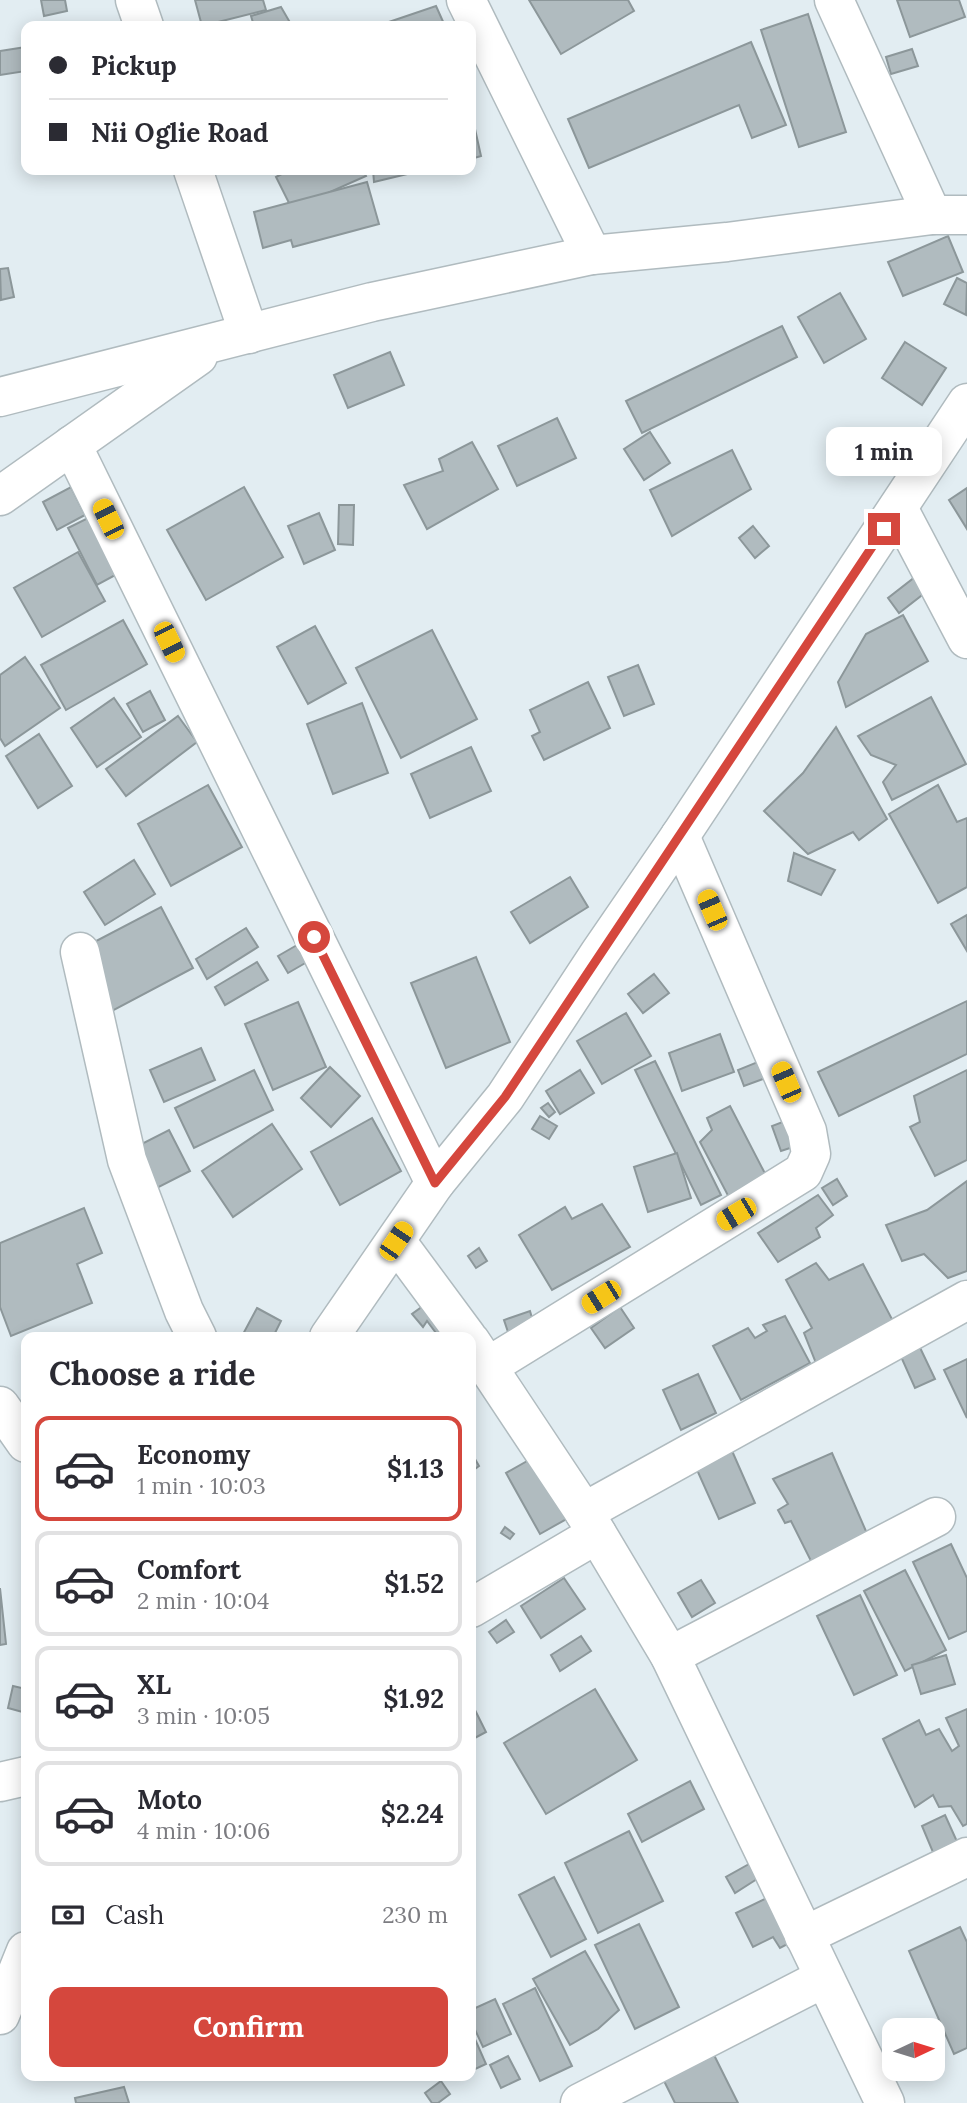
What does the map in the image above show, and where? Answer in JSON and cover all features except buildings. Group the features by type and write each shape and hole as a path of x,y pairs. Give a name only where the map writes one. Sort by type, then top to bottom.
{"street":[{"path":"135,0 142,21"},
{"path":"466,0 592,255"},
{"path":"0,397 372,302 592,255 727,242 949,215 834,0"},
{"path":"194,175 233,338"},
{"path":"0,496 233,338"},
{"path":"332,1332 435,1183 505,1097 967,403"},
{"path":"72,445 435,1183"},
{"path":"898,509 967,639"},
{"path":"476,1348 803,1172 811,1154 807,1131 680,836"},
{"path":"80,952 127,1160 184,1311 194,1332"},
{"path":"396,1241 463,1332"},
{"path":"476,1604 590,1523 967,1300"},
{"path":"476,1351 590,1523 670,1656 885,2103"},
{"path":"0,1406 21,1436"},
{"path":"670,1656 936,1517"},
{"path":"0,1782 21,1777"},
{"path":"804,1936 967,1857"},
{"path":"0,2015 21,1963"},
{"path":"580,2103 824,1978"}],"route":[{"path":"314,937 435,1183 505,1097 884,529"}]}
